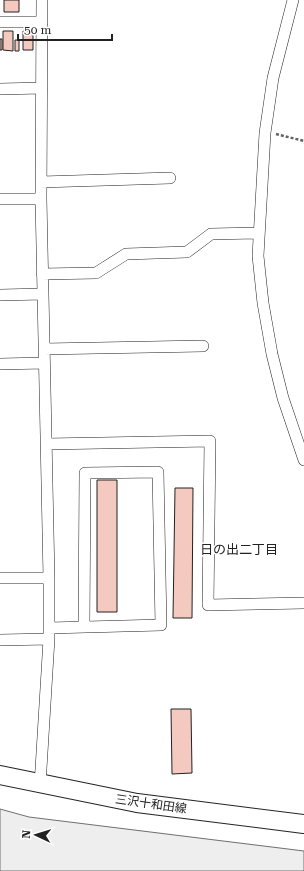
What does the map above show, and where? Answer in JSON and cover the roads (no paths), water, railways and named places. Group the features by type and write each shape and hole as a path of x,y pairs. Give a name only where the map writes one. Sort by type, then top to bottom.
{"main road":[{"name":"三沢十和田線","path":"0,775 137,803 304,824"}],"street":[{"path":"40,784 49,634 48,444 44,363 41,199 42,0"},
{"path":"293,0 281,40 273,78 265,133 258,256 263,303 272,354 283,398 304,460"},
{"path":"0,22 42,22"},
{"path":"0,89 42,88"},
{"path":"41,182 170,178"},
{"path":"0,200 41,199"},
{"path":"42,274 96,273 126,254 187,252 211,234 260,233"},
{"path":"0,295 43,294"},
{"path":"44,349 203,346"},
{"path":"0,364 44,363"},
{"path":"48,444 210,441 208,605 304,603"},
{"path":"0,640 49,634 84,627 161,625 158,472 85,473 84,627"},
{"path":"0,578 49,578"}],"district":[{"name":"日の出二丁目","path":"239,549"}]}
